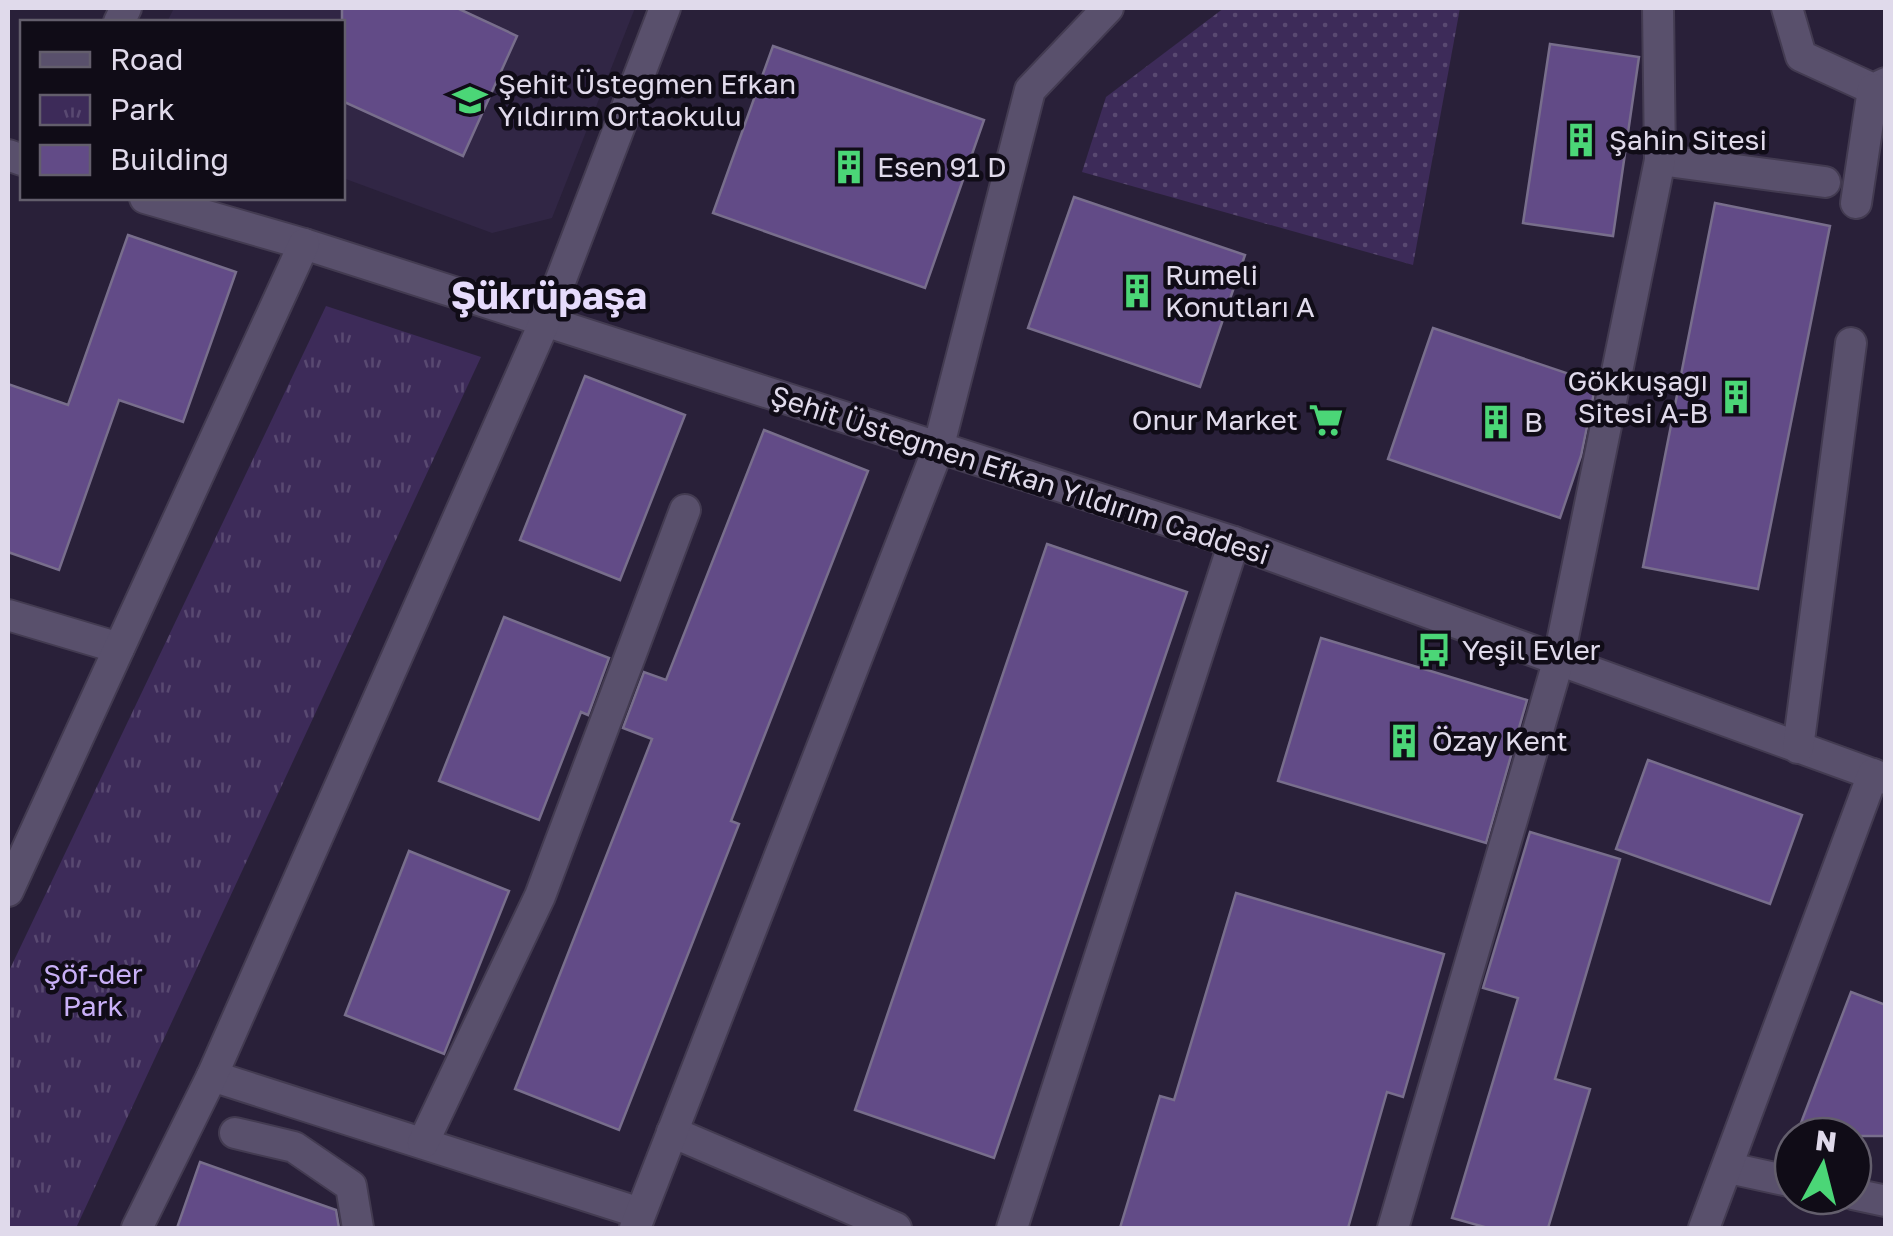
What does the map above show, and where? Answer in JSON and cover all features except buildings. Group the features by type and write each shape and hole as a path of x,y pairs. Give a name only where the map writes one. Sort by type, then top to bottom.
{"street":[{"path":"137,1228 212,1076 544,321 665,8"},
{"path":"212,1076 424,1143 638,1221 938,449 1030,90 1108,8"},
{"path":"1393,1228 1558,662 1660,160 1658,8"},
{"path":"1787,8 1801,56 1879,86 1856,203"},
{"path":"1660,160 1824,182"},
{"name":"Şehit Üsteğmen Efkan Yıldırım Caddesi","path":"152,200 304,244 1234,542 1879,776"},
{"path":"8,890 304,244"},
{"path":"1798,748 1851,343"},
{"path":"424,1143 540,896 685,510"},
{"path":"1012,1228 1234,542"},
{"path":"8,615 119,648"},
{"path":"1704,1228 1879,776"},
{"path":"672,1132 896,1228"},
{"path":"235,1133 294,1147 350,1186 358,1228"},
{"path":"1729,1168 1773,1178"}],"shaded area":[{"name":"Şehit Üsteğmen Efkan Yıldırım Ortaokulu","path":"174,8 635,8 552,218 492,233 345,179 345,20 168,20"}],"green space":[{"path":"1224,8 1460,8 1413,265 1082,172 1106,97"},
{"name":"Şöf-der Park","path":"326,306 481,357 76,1228 8,1228 8,973"}],"place":[{"name":"Şehit Üsteğmen Efkan Yıldırım Ortaokulu","path":"470,100"},
{"name":"Şahin Sitesi","path":"1581,140"},
{"name":"Esen 91 D","path":"849,167"},
{"name":"Rumeli Konutları A","path":"1137,291"},
{"name":"Gökkuşağı Sitesi A-B","path":"1736,397"},
{"name":"Onur Market","path":"1326,420"},
{"name":"B","path":"1496,422"},
{"name":"Yeşil Evler","path":"1434,650"},
{"name":"Özay Kent","path":"1404,741"}],"district":[{"name":"Şükrüpaşa","path":"549,296"}]}
